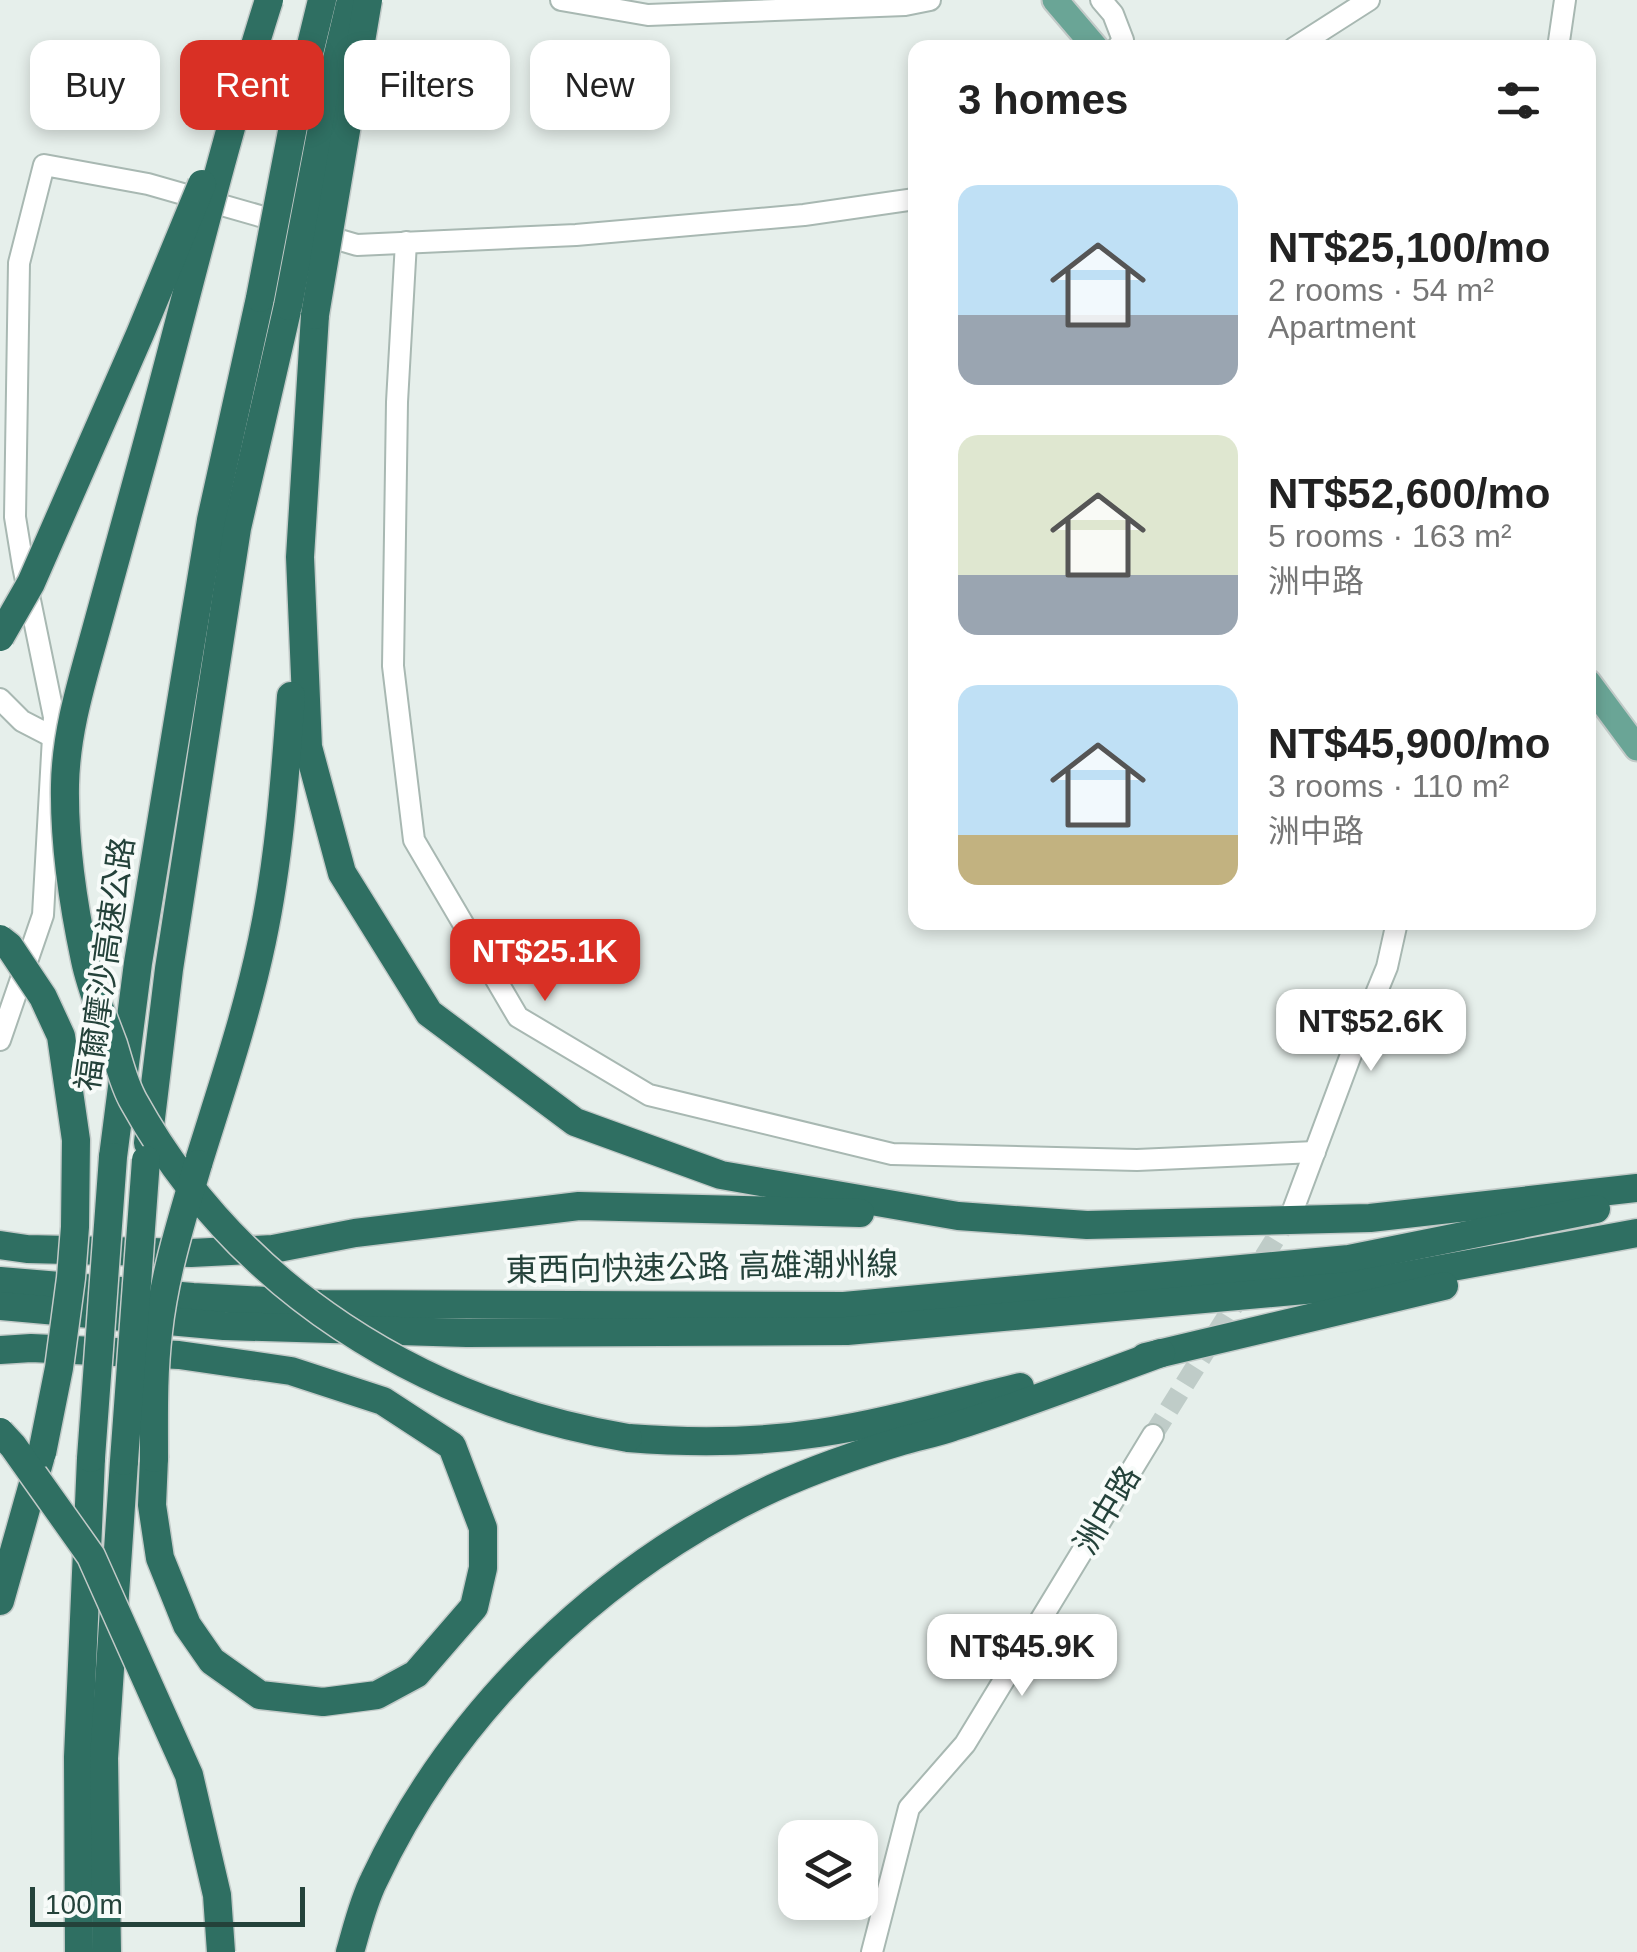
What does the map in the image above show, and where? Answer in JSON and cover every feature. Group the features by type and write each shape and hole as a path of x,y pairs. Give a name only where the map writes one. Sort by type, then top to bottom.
{"highway":[{"path":"257,40 269,0"},
{"name":"福爾摩沙高速公路","path":"78,1952 78,1757 91,1458 113,1157 138,963 211,520 322,0"},
{"name":"福爾摩沙高速公路","path":"107,1952 104,1758 146,1160 169,969 237,528 351,0"},
{"path":"0,1350 32,1348 178,1355 291,1371 383,1400 452,1446 483,1528 483,1568 474,1607 416,1674 377,1695 322,1702 260,1695 212,1661 187,1625 160,1558 152,1505 154,1386 158,1330 172,1257 243,1019 276,860 288,735 315,316 368,0"},
{"path":"0,637 31,583 224,130"},
{"path":"231,130 71,719 65,785 69,860 86,964 130,1097 202,1200 291,1289 359,1338 469,1395 547,1421 628,1438 721,1441 818,1434 898,1418 1637,1236"},
{"path":"300,557 308,747 342,873 428,1013 575,1122 721,1175 958,1216"},
{"path":"0,938 10,946 44,997 61,1036 76,1140 75,1227 59,1368 42,1452 0,1600"},
{"path":"0,1245 191,1253 272,1250 355,1233 580,1206 958,1216 1087,1224 1370,1218 1637,1188"},
{"name":"東西向快速公路 高雄潮州線","path":"0,1281 320,1304 844,1306 1349,1259 1637,1200"},
{"name":"東西向快速公路 高雄潮州線","path":"0,1306 224,1326 429,1332 846,1331 1349,1286 1637,1236"},
{"path":"350,1952 372,1883 394,1840 447,1758 508,1682 577,1616 626,1577 690,1533 816,1470 950,1428 1161,1353"},
{"path":"0,1432 91,1556 189,1775 217,1895 222,1952"}],"main road":[{"path":"1056,0 1089,40"},
{"path":"1596,693 1637,748"}],"street":[{"path":"561,0 648,15 906,6 930,0"},
{"path":"1101,0 1114,14 1122,40"},
{"path":"1306,40 1369,0"},
{"path":"1559,40 1565,0"},
{"path":"0,1040 42,916 53,737 54,717 15,516 19,262 44,166 148,184 358,244 576,235 804,215 908,200"},
{"path":"406,242 397,402 393,666 414,840 518,1017 649,1096 892,1154 1137,1160 1315,1152"},
{"path":"0,699 22,721 53,737"},
{"path":"1293,1210 1387,967 1395,930"},
{"name":"洲中路","path":"872,1952 908,1808 965,1744 1152,1435"}],"tunnel":[{"path":"1153,1435 1292,1212"}]}
